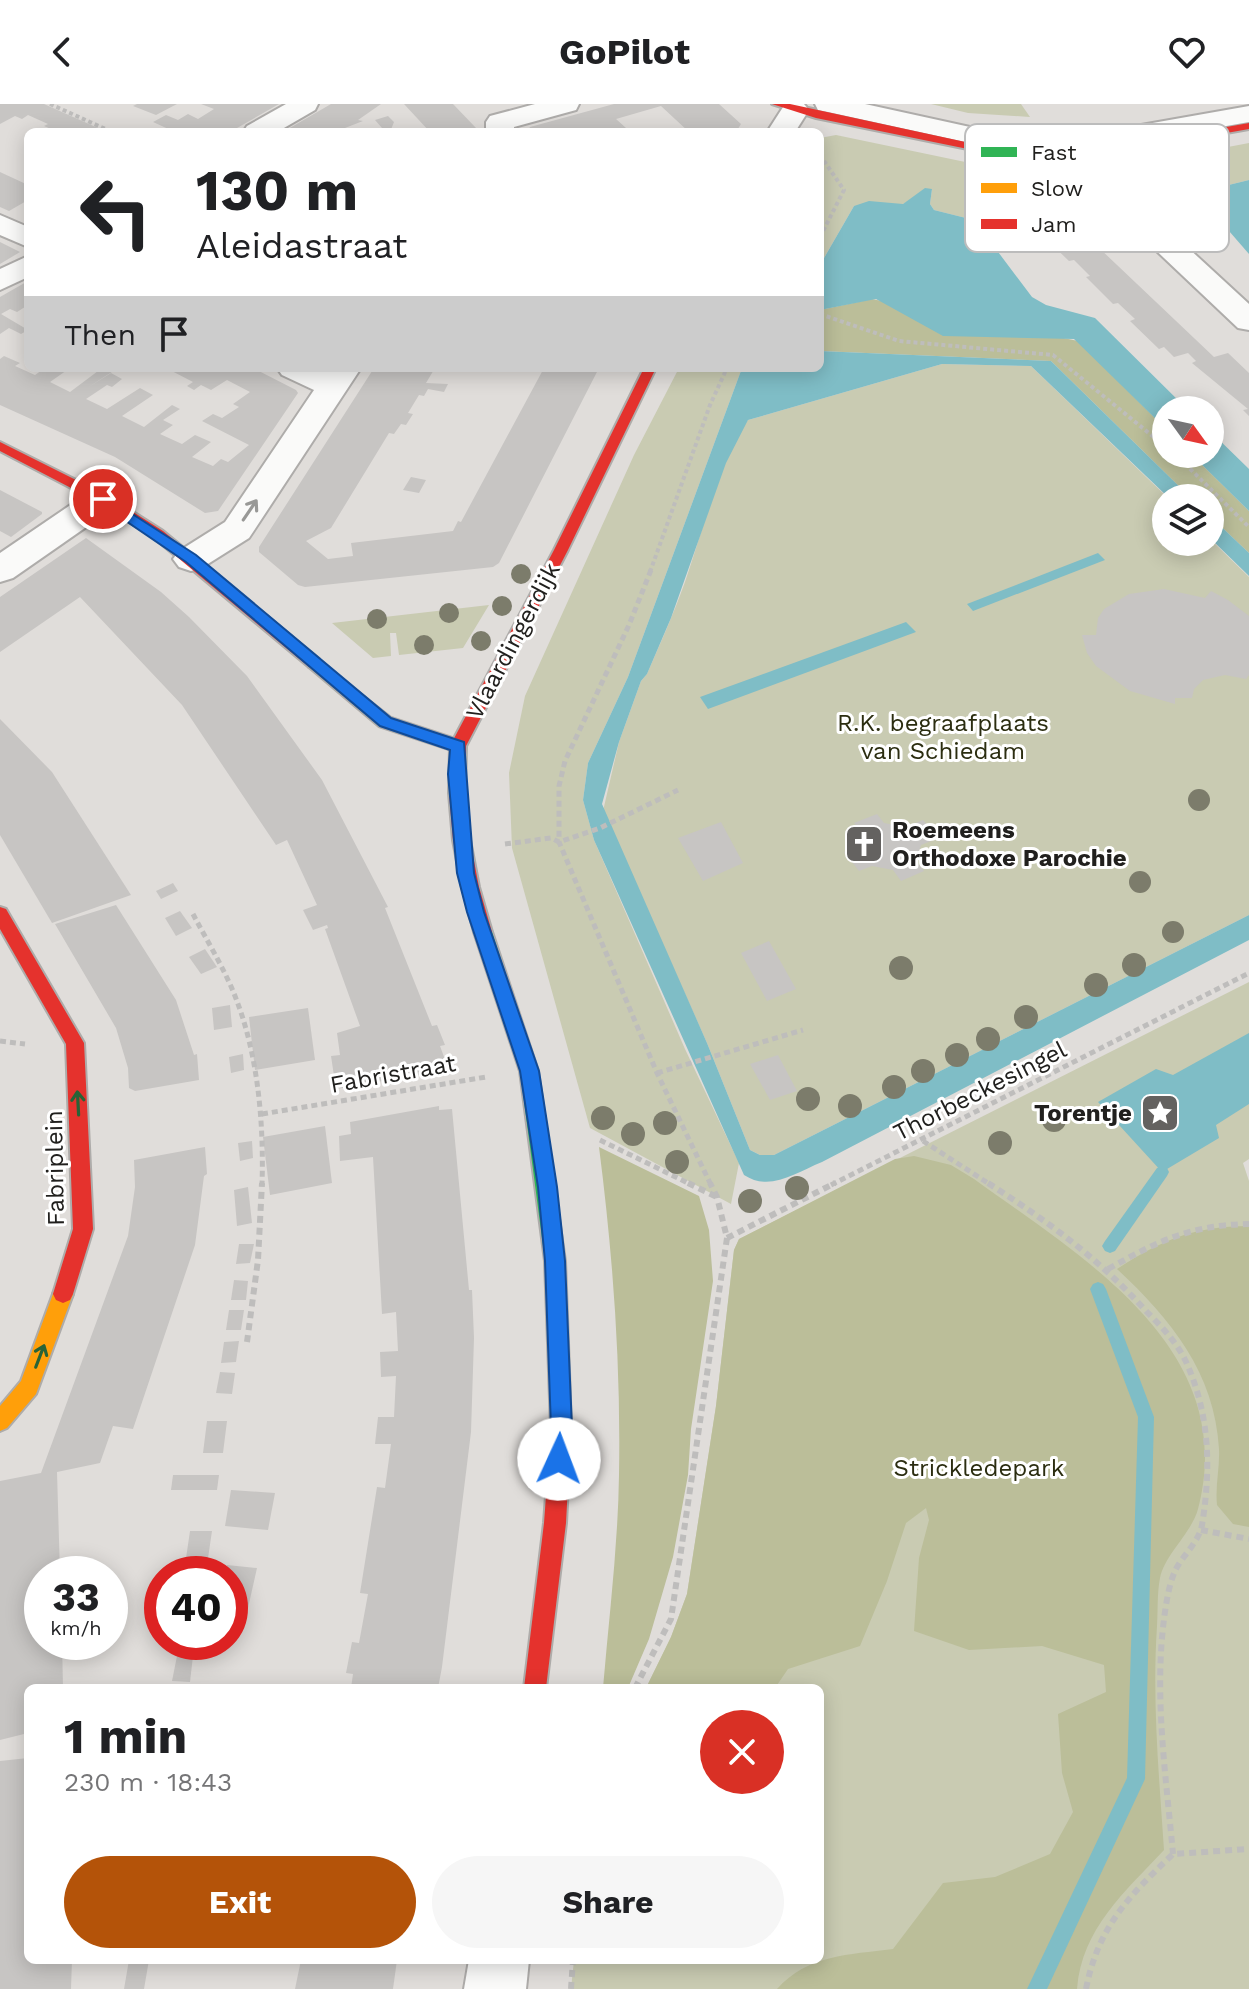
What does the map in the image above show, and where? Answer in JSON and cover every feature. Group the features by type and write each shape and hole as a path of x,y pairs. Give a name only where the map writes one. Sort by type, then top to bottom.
{"street":[{"path":"264,128 305,104"},
{"path":"494,119 566,104"},
{"path":"828,104 965,134"},
{"path":"788,112 965,146"},
{"path":"1201,124 1249,114"},
{"path":"1229,129 1249,126"},
{"path":"0,224 24,236"},
{"path":"1173,252 1249,321"},
{"path":"0,281 24,267"},
{"path":"191,559 237,530 338,378 311,372"},
{"name":"Vlaardingerdijk","path":"535,1684 555,1523 561,1428 555,1261 529,1071 466,873 456,774 458,746 561,550 648,372"},
{"path":"0,446 103,499 191,559 385,722 458,746"},
{"path":"0,570 103,499"},
{"name":"Fabriplein","path":"0,914 75,1043 83,1229 59,1308 29,1387 0,1421"},
{"path":"495,1989 498,1964"}],"path":[{"path":"50,104 103,128"},
{"path":"824,161 844,190 824,229"},
{"path":"824,316 899,341 1053,355 1152,436"},
{"path":"637,1684 671,1619 727,1238 717,1197 657,1073 559,842 559,786 565,761 629,625 710,405 725,372"},
{"path":"1189,468 1249,527"},
{"path":"501,844 551,838 559,842 600,828 678,790"},
{"path":"193,914 240,1011 262,1114 260,1262 247,1342"},
{"name":"Thorbeckesingel","path":"727,1238 1249,973"},
{"path":"657,1073 803,1030"},
{"name":"Fabristraat","path":"262,1114 529,1071"},
{"path":"600,1140 717,1197"},
{"path":"923,1141 1042,1218 1108,1269 1165,1331 1186,1361 1199,1395 1207,1436 1208,1481 1201,1530 1174,1573 1164,1618 1160,1702 1173,1854"},
{"path":"1108,1269 1164,1236 1196,1227 1249,1224"},
{"path":"1201,1530 1249,1539"},
{"path":"1086,1989 1099,1938 1115,1910 1173,1854 1249,1849"},
{"path":"571,1989 573,1964"}],"green space":[{"path":"931,104 1021,104 1030,117 968,113"},
{"path":"836,135 965,162 965,218 934,210 930,204 932,189 903,204 854,206 824,258 824,137"},
{"path":"1249,143 1249,180 1229,185 1229,147"},
{"path":"872,299 1078,341 1152,415 1152,460 1051,361 824,351 824,309"},
{"name":"R.K. begraafplaats van Schiedam","path":"942,364 1031,366 1153,484 1152,556 1224,556 1224,553 1249,577 1249,915 774,1155 760,1155 750,1150 707,1043 603,811 619,742 641,681 647,674 681,594 730,450 748,420"},
{"path":"677,372 741,372 628,677 588,763 583,800 594,840 685,1049 739,1163 731,1204 590,1128 512,848 509,773 525,696 634,455"},
{"path":"1160,468 1205,468 1222,484 1177,484"},
{"path":"1224,486 1249,511 1249,553 1224,529"},
{"path":"489,605 463,648 399,655 396,633 390,633 391,656 373,658 332,623"},
{"name":"Strickledepark","path":"1249,982 1249,1159 1243,1163 1249,1181 1249,1989 571,1989 574,1964 824,1964 824,1684 648,1684 671,1637 687,1594 716,1406 734,1250 739,1239"},
{"path":"599,1147 699,1196 709,1230 713,1281 691,1429 688,1475 673,1557 649,1639 630,1684 603,1684 619,1475 619,1393"},
{"path":"914,1156 951,1165 1061,1241 1104,1276 1143,1314 1174,1355 1196,1401 1205,1452 1198,1509 1163,1569 1158,1590 1156,1710 1164,1850 1121,1896 1096,1929 1087,1947 1077,1989 777,1989 802,1969 824,1964 824,1960 830,1958 893,1949 943,1883 995,1877 1050,1854 1073,1812 1062,1773 1058,1714 1106,1692 1104,1665 1042,1646 969,1650 914,1631 919,1558 929,1520 926,1508 906,1523 887,1581 860,1646 788,1669 778,1684 648,1684 671,1637 687,1594 716,1406 734,1250 739,1239 895,1159"},
{"path":"1249,1226 1249,1527 1233,1524 1217,1505 1219,1456 1216,1421 1199,1372 1172,1327 1117,1269 1179,1237 1212,1229"}],"water":[{"path":"1249,180 1249,254 1229,231 1229,185"},
{"path":"925,188 932,189 930,204 934,210 965,218 965,252 998,252 1032,297 1046,305 1095,318 1174,396 1152,396 1152,415 1074,339 943,336 876,299 824,309 824,258 854,206 869,201 903,204"},
{"path":"824,351 1051,361 1152,460 1152,468 1160,468 1177,484 1154,484 1031,366 942,364 748,420 726,463 671,618 647,674 641,681 619,742 602,804 707,1043 750,1150 760,1155 774,1155 1249,915 1249,940 822,1162 783,1179 754,1180 744,1175 594,840 583,800 588,763 628,677 741,372 824,372"},
{"path":"1224,445 1249,469 1249,511 1205,468 1224,468"},
{"path":"1224,529 1249,553 1249,576 1224,552"},
{"path":"1098,553 1105,560 973,611 967,604"},
{"path":"906,622 916,632 708,709 700,697"},
{"path":"1249,1033 1249,1104 1216,1125 1219,1138 1162,1172 1098,1102 1156,1069 1173,1075"}],"building":[{"path":"0,104 44,104 98,128 49,128 44,126 48,124 28,115 22,119 15,116 0,124"},
{"path":"177,104 156,115 133,106"},
{"path":"201,104 279,104 237,128 166,128 153,122 166,115 178,120 188,114 198,119 214,109"},
{"path":"331,104 381,104 358,120 363,121 345,128 290,128"},
{"path":"404,104 453,104 476,128 426,128"},
{"path":"614,104 719,104 741,124 738,128 685,128 661,106 616,119 626,128 530,127"},
{"path":"388,116 394,122 392,128 382,128 375,120"},
{"path":"0,172 24,183 24,202 9,211 0,207"},
{"path":"0,242 20,252 0,264"},
{"path":"1060,252 1103,252 1214,357 1228,353 1249,373 1249,416 1243,410 1248,409 1192,363 1196,361 1188,353 1174,357 1164,347 1159,349 1130,321 1135,319 1118,303 1113,304 1074,260 1069,261"},
{"path":"24,283 24,308 1,314 24,328 24,332 21,334 9,328 0,334 0,297"},
{"path":"4,356 20,363 15,366 35,375 39,372 64,372 50,382 70,392 97,372 112,372 87,388 111,373 122,379 86,399 107,409 140,388 153,395 122,416 144,427 172,405 180,409 163,420 173,425 160,434 182,444 195,435 211,442 192,457 213,466 221,459 228,462 249,445 202,421 213,414 222,418 239,407 233,404 250,392 227,380 211,390 201,385 194,390 187,386 193,382 174,372 261,372 298,393 218,511 205,513 115,457 0,405 0,359"},
{"path":"371,372 433,372 426,383 448,384 444,392 428,389 424,396 419,395 408,413 413,414 406,425 401,424 394,434 389,433 331,528 306,541 328,559 353,556 351,543 453,531 458,521 461,522 542,372 597,372 499,563 493,567 305,587 298,585 259,552 259,547"},
{"path":"411,477 426,480 419,493 403,490"},
{"path":"0,490 42,514 11,537 0,531"},
{"path":"86,538 161,592 247,676 322,780 388,907 385,908 432,1026 437,1025 445,1045 440,1046 447,1065 435,1068 436,1072 336,1089 331,1056 340,1055 337,1033 360,1026 325,929 327,925 313,930 303,910 317,905 287,840 276,845 182,705 80,597 0,652 0,597"},
{"path":"1164,589 1205,598 1211,591 1249,616 1249,675 1246,679 1225,675 1203,680 1194,689 1192,698 1175,698 1175,704 1130,691 1096,666 1087,653 1082,635 1096,635 1098,618 1104,609 1129,594"},
{"path":"0,719 52,772 131,895 52,923 0,835"},
{"path":"877,814 884,823 906,827 923,820 939,838 921,845 916,861 924,871 901,881 893,870 872,866 859,871 844,852 857,847 861,832 854,823"},
{"path":"721,822 743,863 703,881 678,838"},
{"path":"173,883 178,891 161,899 156,891"},
{"path":"116,905 176,1000 194,1055 197,1054 199,1080 135,1091 129,1088 128,1068 116,1028 55,924"},
{"path":"180,911 192,928 176,936 165,918"},
{"path":"769,941 796,989 767,1001 741,953"},
{"path":"205,949 217,967 201,974 189,957"},
{"path":"230,1005 232,1027 214,1030 212,1008"},
{"path":"308,1008 315,1060 255,1070 249,1017"},
{"path":"243,1054 244,1070 231,1073 229,1057"},
{"path":"778,1055 797,1091 770,1100 750,1064"},
{"path":"439,1106 439,1110 452,1109 469,1290 472,1290 474,1338 471,1432 439,1684 352,1684 353,1674 346,1673 352,1642 359,1643 368,1594 360,1593 377,1487 385,1488 391,1444 375,1444 378,1417 394,1417 396,1376 381,1377 380,1352 398,1351 396,1312 382,1314 373,1157 340,1161 339,1136 351,1134 350,1122"},
{"path":"325,1126 332,1183 270,1195 263,1137"},
{"path":"252,1141 253,1158 240,1161 238,1143"},
{"path":"205,1147 207,1174 204,1176 195,1245 133,1429 113,1426 100,1463 57,1472 59,1556 24,1556 24,1660 62,1660 63,1684 24,1684 24,1734 0,1740 0,1481 41,1473 128,1236 135,1187 134,1160"},
{"path":"248,1187 252,1223 237,1226 234,1190"},
{"path":"239,1244 254,1244 250,1263 236,1264"},
{"path":"234,1280 248,1281 246,1300 231,1300"},
{"path":"229,1310 244,1310 241,1330 226,1330"},
{"path":"239,1341 236,1362 221,1363 224,1342"},
{"path":"220,1372 235,1373 232,1394 216,1393"},
{"path":"207,1421 227,1421 223,1453 203,1453"},
{"path":"173,1475 219,1475 217,1490 171,1490"},
{"path":"231,1490 275,1493 268,1530 225,1526"},
{"path":"190,1531 212,1531 208,1556 186,1556"},
{"path":"248,1567 257,1568 248,1608"},
{"path":"176,1660 193,1660 190,1682 172,1681"},
{"path":"24,1758 24,1964 72,1964 71,1989 0,1989 0,1761"},
{"path":"128,1964 148,1964 144,1989 124,1989"},
{"path":"300,1964 396,1964 393,1989 295,1989"}],"waterway":[{"path":"1110,1246 1162,1172"},
{"path":"1037,1989 1136,1779 1146,1417 1098,1289"}],"traffic: fast":[{"path":"483,932 529,1071 555,1261 558,1343"}],"traffic: slow":[{"path":"314,663 385,722 458,746"},
{"path":"0,1421 29,1387 63,1294"}],"traffic: jam":[{"path":"778,104 816,115 965,145"},
{"path":"1229,130 1249,126"},
{"path":"483,932 470,887 462,840 457,793 458,746 561,550 648,372"},
{"path":"0,446 103,499 158,534 314,663"},
{"path":"0,914 75,1043 83,1229 63,1294"},
{"path":"535,1684 555,1523 561,1428 558,1343"}],"place":[{"name":"Roemeens Orthodoxe Parochie","path":"864,844"},
{"name":"Torentje","path":"1160,1113"}],"route":[{"path":"103,499 191,559 385,722 458,746 456,774 466,873 529,1071 547,1187 555,1261 561,1428 559,1459"}]}
